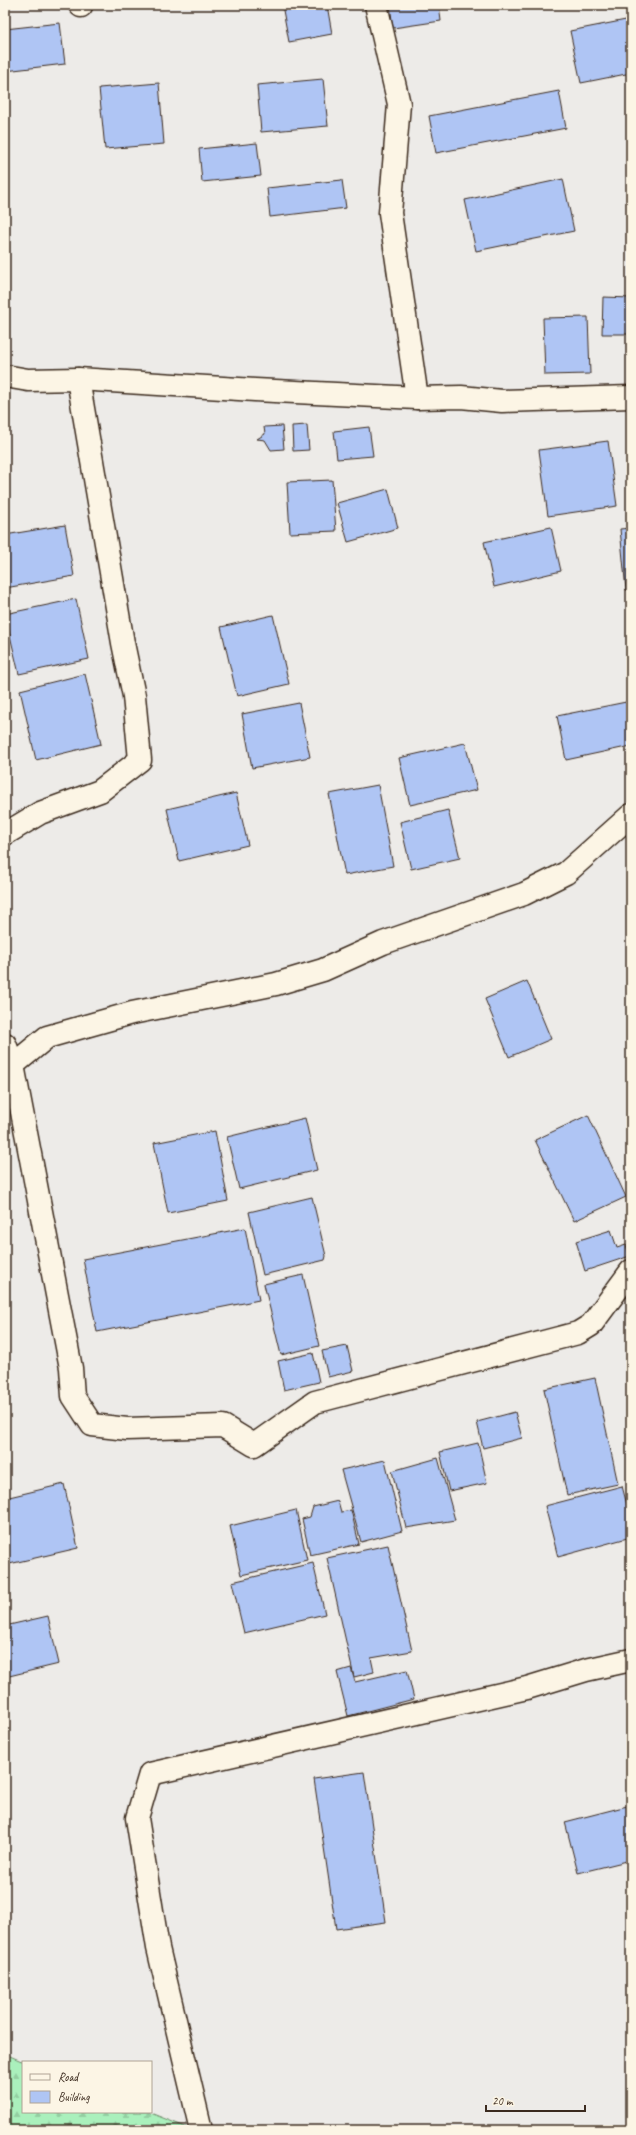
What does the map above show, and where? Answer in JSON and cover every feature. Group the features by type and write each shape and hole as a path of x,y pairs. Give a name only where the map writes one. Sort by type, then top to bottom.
{"street":[{"path":"376,5 399,104 390,213 417,398"},
{"path":"5,376 28,380 78,379 417,398 461,397 502,401 631,397"},
{"path":"5,834 40,813 100,791 140,760 134,696 123,643 78,379"},
{"path":"13,1065 47,1037 132,1013 276,984 316,972 383,943 524,894 566,872 631,815"},
{"path":"5,1044 13,1065 70,1368 73,1396 92,1425 127,1429 223,1426 254,1445 315,1402 578,1333 591,1325 631,1271"},
{"path":"201,2130 158,1948 137,1818 150,1774 527,1688 586,1670 631,1660"}],"green space":[{"path":"5,2054 22,2061 22,2113 150,2113 193,2130 5,2130"}],"building":[{"path":"282,5 327,5 332,34 289,42"},
{"path":"390,5 439,5 441,21 393,28"},
{"path":"481,5 496,5 481,8"},
{"path":"631,19 631,73 581,83 570,31"},
{"path":"60,23 65,64 5,71 5,29"},
{"path":"323,79 328,126 261,132 257,85"},
{"path":"159,83 164,144 105,149 99,88"},
{"path":"559,91 566,128 436,153 429,116"},
{"path":"257,143 261,176 202,182 199,149"},
{"path":"563,179 574,231 476,251 465,200"},
{"path":"342,180 346,208 270,217 267,188"},
{"path":"603,297 631,298 631,334 602,334"},
{"path":"588,317 590,374 545,375 543,318"},
{"path":"307,425 309,450 293,451 292,426"},
{"path":"282,426 284,449 271,450 265,440 257,439 265,434 264,427"},
{"path":"369,427 373,456 337,459 334,431"},
{"path":"608,441 617,506 548,516 539,450"},
{"path":"332,480 336,531 290,533 287,482"},
{"path":"388,489 398,528 348,542 337,503"},
{"path":"65,525 74,576 5,588 5,535"},
{"path":"551,527 561,571 494,587 484,542"},
{"path":"631,528 631,590 626,590 620,529"},
{"path":"76,599 89,659 19,674 5,614"},
{"path":"273,615 289,684 237,696 221,627"},
{"path":"85,674 101,744 36,760 20,690"},
{"path":"631,701 631,746 566,760 557,716"},
{"path":"299,703 310,757 252,768 242,714"},
{"path":"465,743 477,790 410,805 399,758"},
{"path":"378,785 393,866 345,875 329,794"},
{"path":"236,793 248,845 179,861 167,809"},
{"path":"448,810 460,858 411,869 400,822"},
{"path":"527,981 551,1039 509,1057 485,999"},
{"path":"588,1115 626,1197 574,1221 535,1140"},
{"path":"305,1118 317,1170 239,1189 227,1137"},
{"path":"215,1131 228,1201 168,1213 154,1143"},
{"path":"312,1197 326,1256 325,1260 263,1275 249,1212"},
{"path":"245,1228 259,1300 97,1332 83,1259"},
{"path":"611,1230 617,1248 626,1245 630,1256 585,1271 576,1241"},
{"path":"303,1275 319,1346 281,1355 264,1284"},
{"path":"347,1346 353,1371 328,1377 322,1351"},
{"path":"313,1353 319,1382 284,1390 278,1361"},
{"path":"595,1378 618,1484 567,1495 544,1389"},
{"path":"515,1412 522,1438 483,1448 477,1422"},
{"path":"478,1443 487,1483 449,1491 440,1452"},
{"path":"438,1458 455,1520 406,1528 392,1471"},
{"path":"385,1460 402,1531 361,1542 341,1470"},
{"path":"64,1484 78,1548 5,1565 5,1498"},
{"path":"622,1486 631,1520 631,1537 558,1557 545,1506"},
{"path":"338,1501 341,1512 351,1510 359,1544 310,1555 302,1519 310,1517 313,1507"},
{"path":"296,1510 307,1560 241,1575 230,1526"},
{"path":"388,1545 412,1651 371,1658 374,1672 354,1677 327,1558"},
{"path":"313,1563 325,1614 244,1633 232,1582"},
{"path":"48,1616 59,1664 5,1677 5,1626"},
{"path":"351,1668 355,1682 407,1670 414,1699 348,1716 337,1672"},
{"path":"364,1772 386,1922 336,1929 314,1779"},
{"path":"631,1805 631,1860 578,1873 565,1822"},
{"path":"627,2105 631,2105 631,2130 630,2130"}]}
